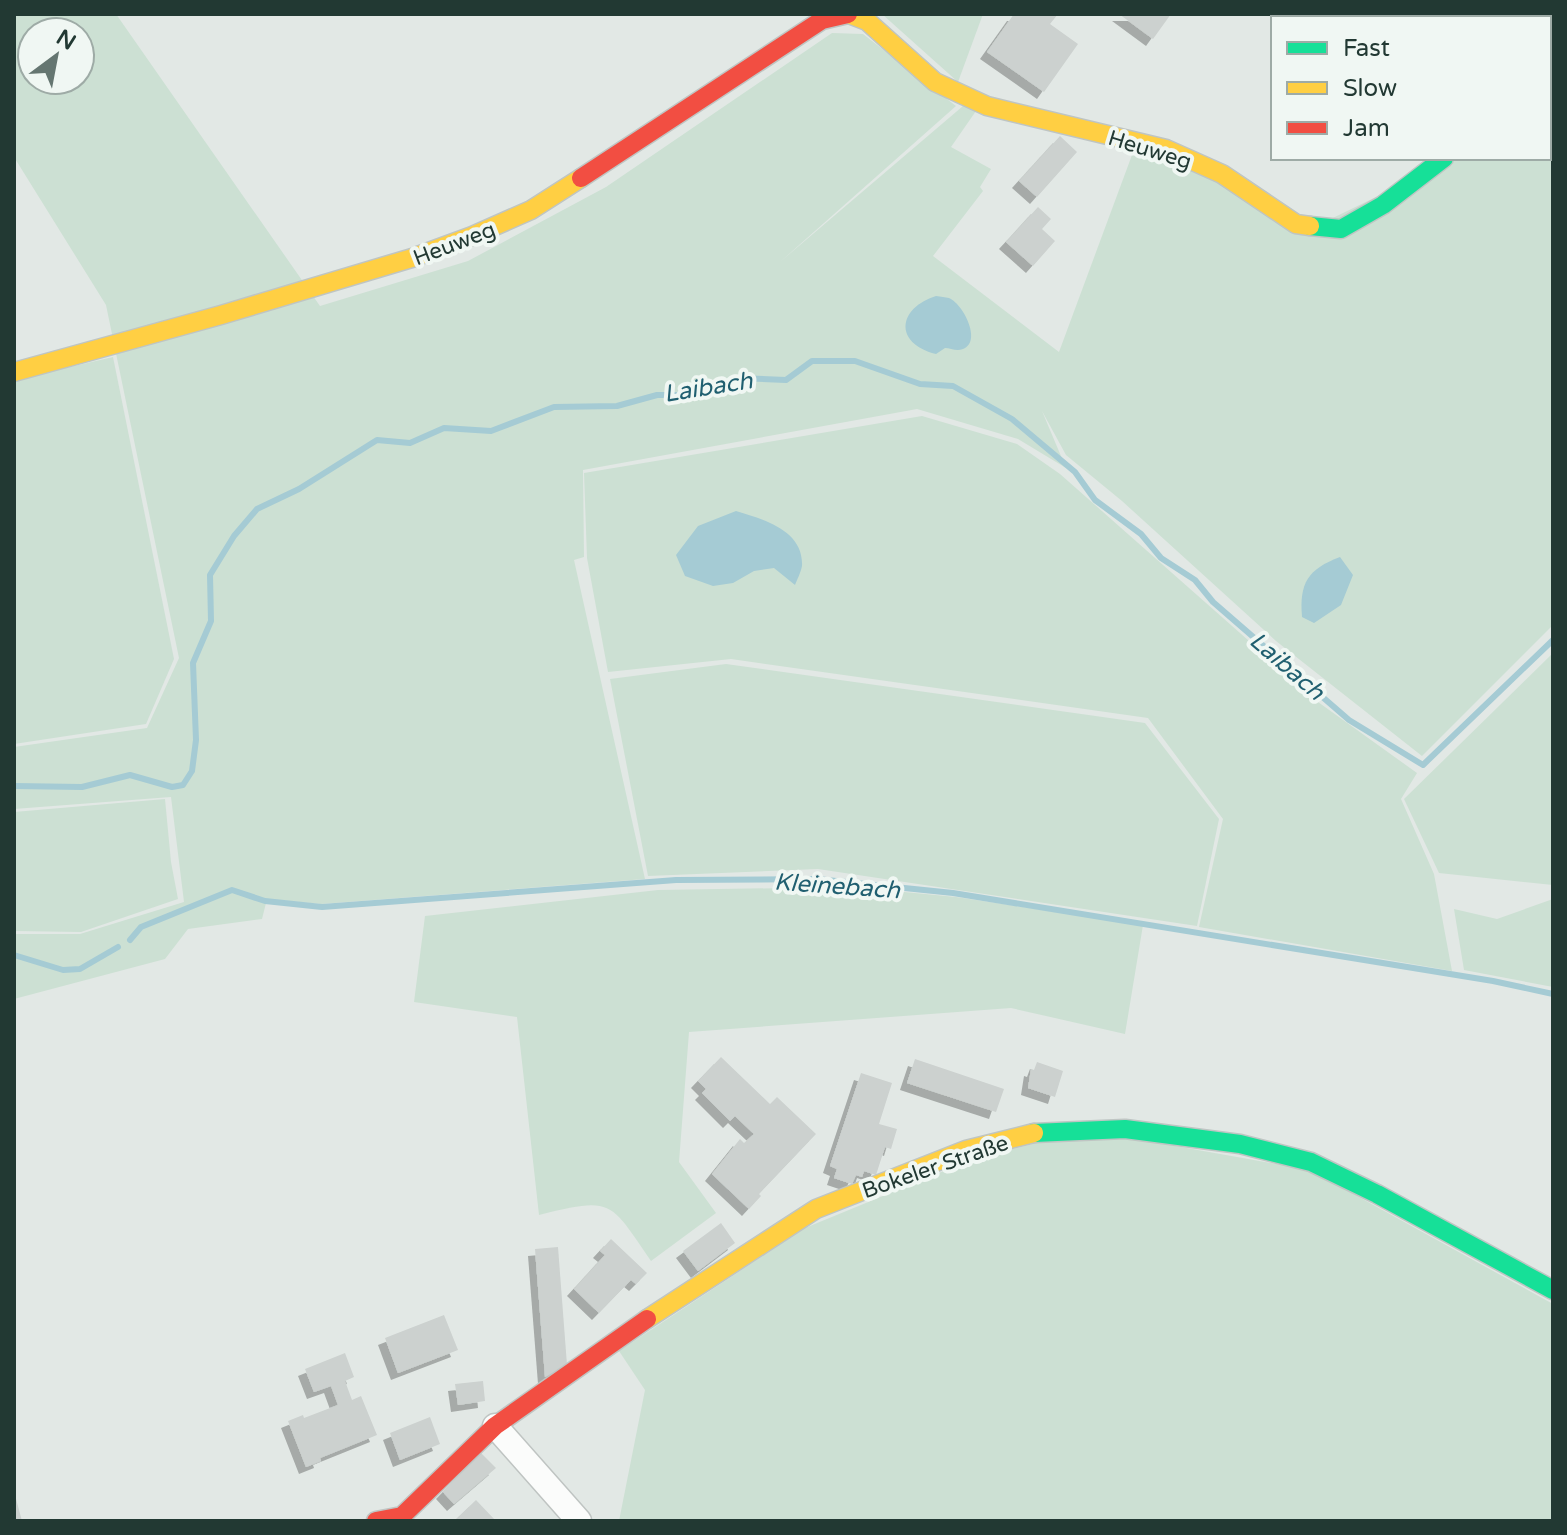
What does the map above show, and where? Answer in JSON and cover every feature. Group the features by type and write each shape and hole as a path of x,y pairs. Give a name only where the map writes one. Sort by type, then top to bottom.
{"street":[{"name":"Heuweg","path":"14,372 138,340 392,265 482,234 531,210 822,20 849,14 867,21 935,82 987,106 1166,149 1222,174 1296,224 1341,229 1383,205 1441,160"},
{"name":"Bokeler Straße","path":"376,1521 400,1518 495,1426 641,1323 816,1209 966,1150 1042,1131 1125,1129 1240,1144 1311,1162 1553,1290"},
{"path":"495,1426 579,1521"}],"green space":[{"path":"14,14 116,14 320,306 468,261 606,187 832,33 863,34 956,106 780,262 963,106 976,111 951,147 991,169 980,187 983,191 933,256 1059,352 1132,155 1210,175 1302,233 1452,160 1551,160 1553,82 1553,625 1422,756 1276,641 1122,501 1066,455 1042,411 1066,468 1018,439 917,409 583,470 584,557 574,560 645,879 321,904 267,899 262,919 188,929 165,959 14,999 14,934 80,934 184,902 171,797 14,809 14,747 147,728 179,658 106,305 14,157"},
{"path":"882,14 983,14 958,82"},
{"path":"113,357 174,659 146,724 14,744 14,380"},
{"path":"922,416 1017,444 1060,474 1318,702 1417,773 1401,799 1434,874 1452,971 1199,927 1223,819 1148,718 731,659 608,672 587,558 584,473"},
{"path":"1553,653 1553,885 1439,873 1404,799"},
{"path":"726,664 1145,723 1219,819 1197,926 818,869 648,876 610,679"},
{"path":"165,799 178,899 81,932 14,931 14,812"},
{"path":"853,887 956,897 1143,925 1125,1034 1011,1008 689,1032 679,1162 716,1213 651,1261 617,1215 607,1208 582,1206 539,1215 517,1017 414,1002 425,916 658,890"},
{"path":"1553,899 1553,987 1464,970 1454,909 1497,919"},
{"path":"1125,1137 1310,1170 1553,1304 1553,1521 619,1521 645,1390 619,1351 805,1228 973,1159 1049,1140"}],"water":[{"path":"936,296 955,302 966,317 971,335 966,347 958,350 945,348 936,354 922,349 907,334 908,317 914,309"},
{"path":"736,511 769,522 796,543 802,566 795,585 774,568 754,571 733,583 713,586 685,576 676,555 698,526"},
{"path":"1340,557 1353,575 1341,605 1314,623 1302,617 1302,595 1308,579 1320,567"}],"building":[{"path":"1014,14 1058,14 1050,24 1078,44 1044,92 987,52"},
{"path":"1119,14 1171,14 1153,39"},
{"path":"1060,136 1077,152 1037,197 1019,181"},
{"path":"1038,207 1051,219 1042,229 1055,241 1033,266 1006,242"},
{"path":"721,1057 770,1104 777,1097 816,1134 759,1194 761,1196 749,1209 712,1174 740,1139 744,1143 754,1134 735,1116 730,1121 702,1093 706,1089 698,1081"},
{"path":"915,1059 1004,1089 996,1112 907,1083"},
{"path":"1037,1062 1063,1071 1055,1097 1028,1088 1031,1069 1034,1070"},
{"path":"861,1073 892,1083 879,1124 897,1129 891,1149 885,1147 876,1175 864,1171 862,1177 856,1175 852,1184 834,1178 837,1169 830,1166"},
{"path":"721,1223 735,1243 698,1271 683,1251"},
{"path":"611,1239 647,1273 636,1284 631,1280 599,1313 574,1289 605,1255 600,1251"},
{"path":"558,1247 567,1365 545,1377 535,1249"},
{"path":"444,1315 458,1350 398,1373 385,1338"},
{"path":"345,1353 354,1377 345,1381 352,1400 361,1396 377,1435 320,1458 321,1461 306,1467 288,1421 338,1405 331,1386 314,1392 305,1369"},
{"path":"483,1381 485,1401 458,1405 455,1384"},
{"path":"430,1417 440,1444 400,1460 390,1433"},
{"path":"481,1453 496,1468 454,1504 443,1492"},
{"path":"15,1495 22,1521 14,1521"},
{"path":"476,1500 496,1521 454,1521"}],"waterway":[{"name":"Laibach","path":"14,786 82,787 130,775 172,787 183,785 192,771 196,740 193,663 211,621 210,575 234,536 257,509 299,489 377,440 410,443 444,428 491,431 554,407 617,406 657,395 683,395 738,378 786,380 812,361 855,361 920,384 953,386 1012,419 1075,472 1095,500 1141,534 1161,558 1195,580 1213,602 1349,720 1423,765 1553,640"},
{"name":"Kleinebach","path":"130,940 141,927 232,890 265,901 322,907 676,880 817,879 953,893 1493,981 1553,994"},
{"name":"Kleinebach","path":"14,955 63,970 80,969 118,947"}],"traffic: fast":[{"path":"1310,226 1341,229 1383,205 1441,160"},
{"path":"1034,1133 1125,1129 1240,1144 1311,1162 1377,1194 1553,1290"}],"traffic: slow":[{"path":"849,14 867,21 935,82 987,106 1166,149 1222,174 1296,224 1310,226"},
{"path":"14,372 412,258 531,210 581,178"},
{"path":"647,1319 816,1209 966,1150 1034,1133"}],"traffic: jam":[{"path":"581,178 822,20 848,14"},
{"path":"376,1521 402,1516 495,1426 647,1319"}]}
